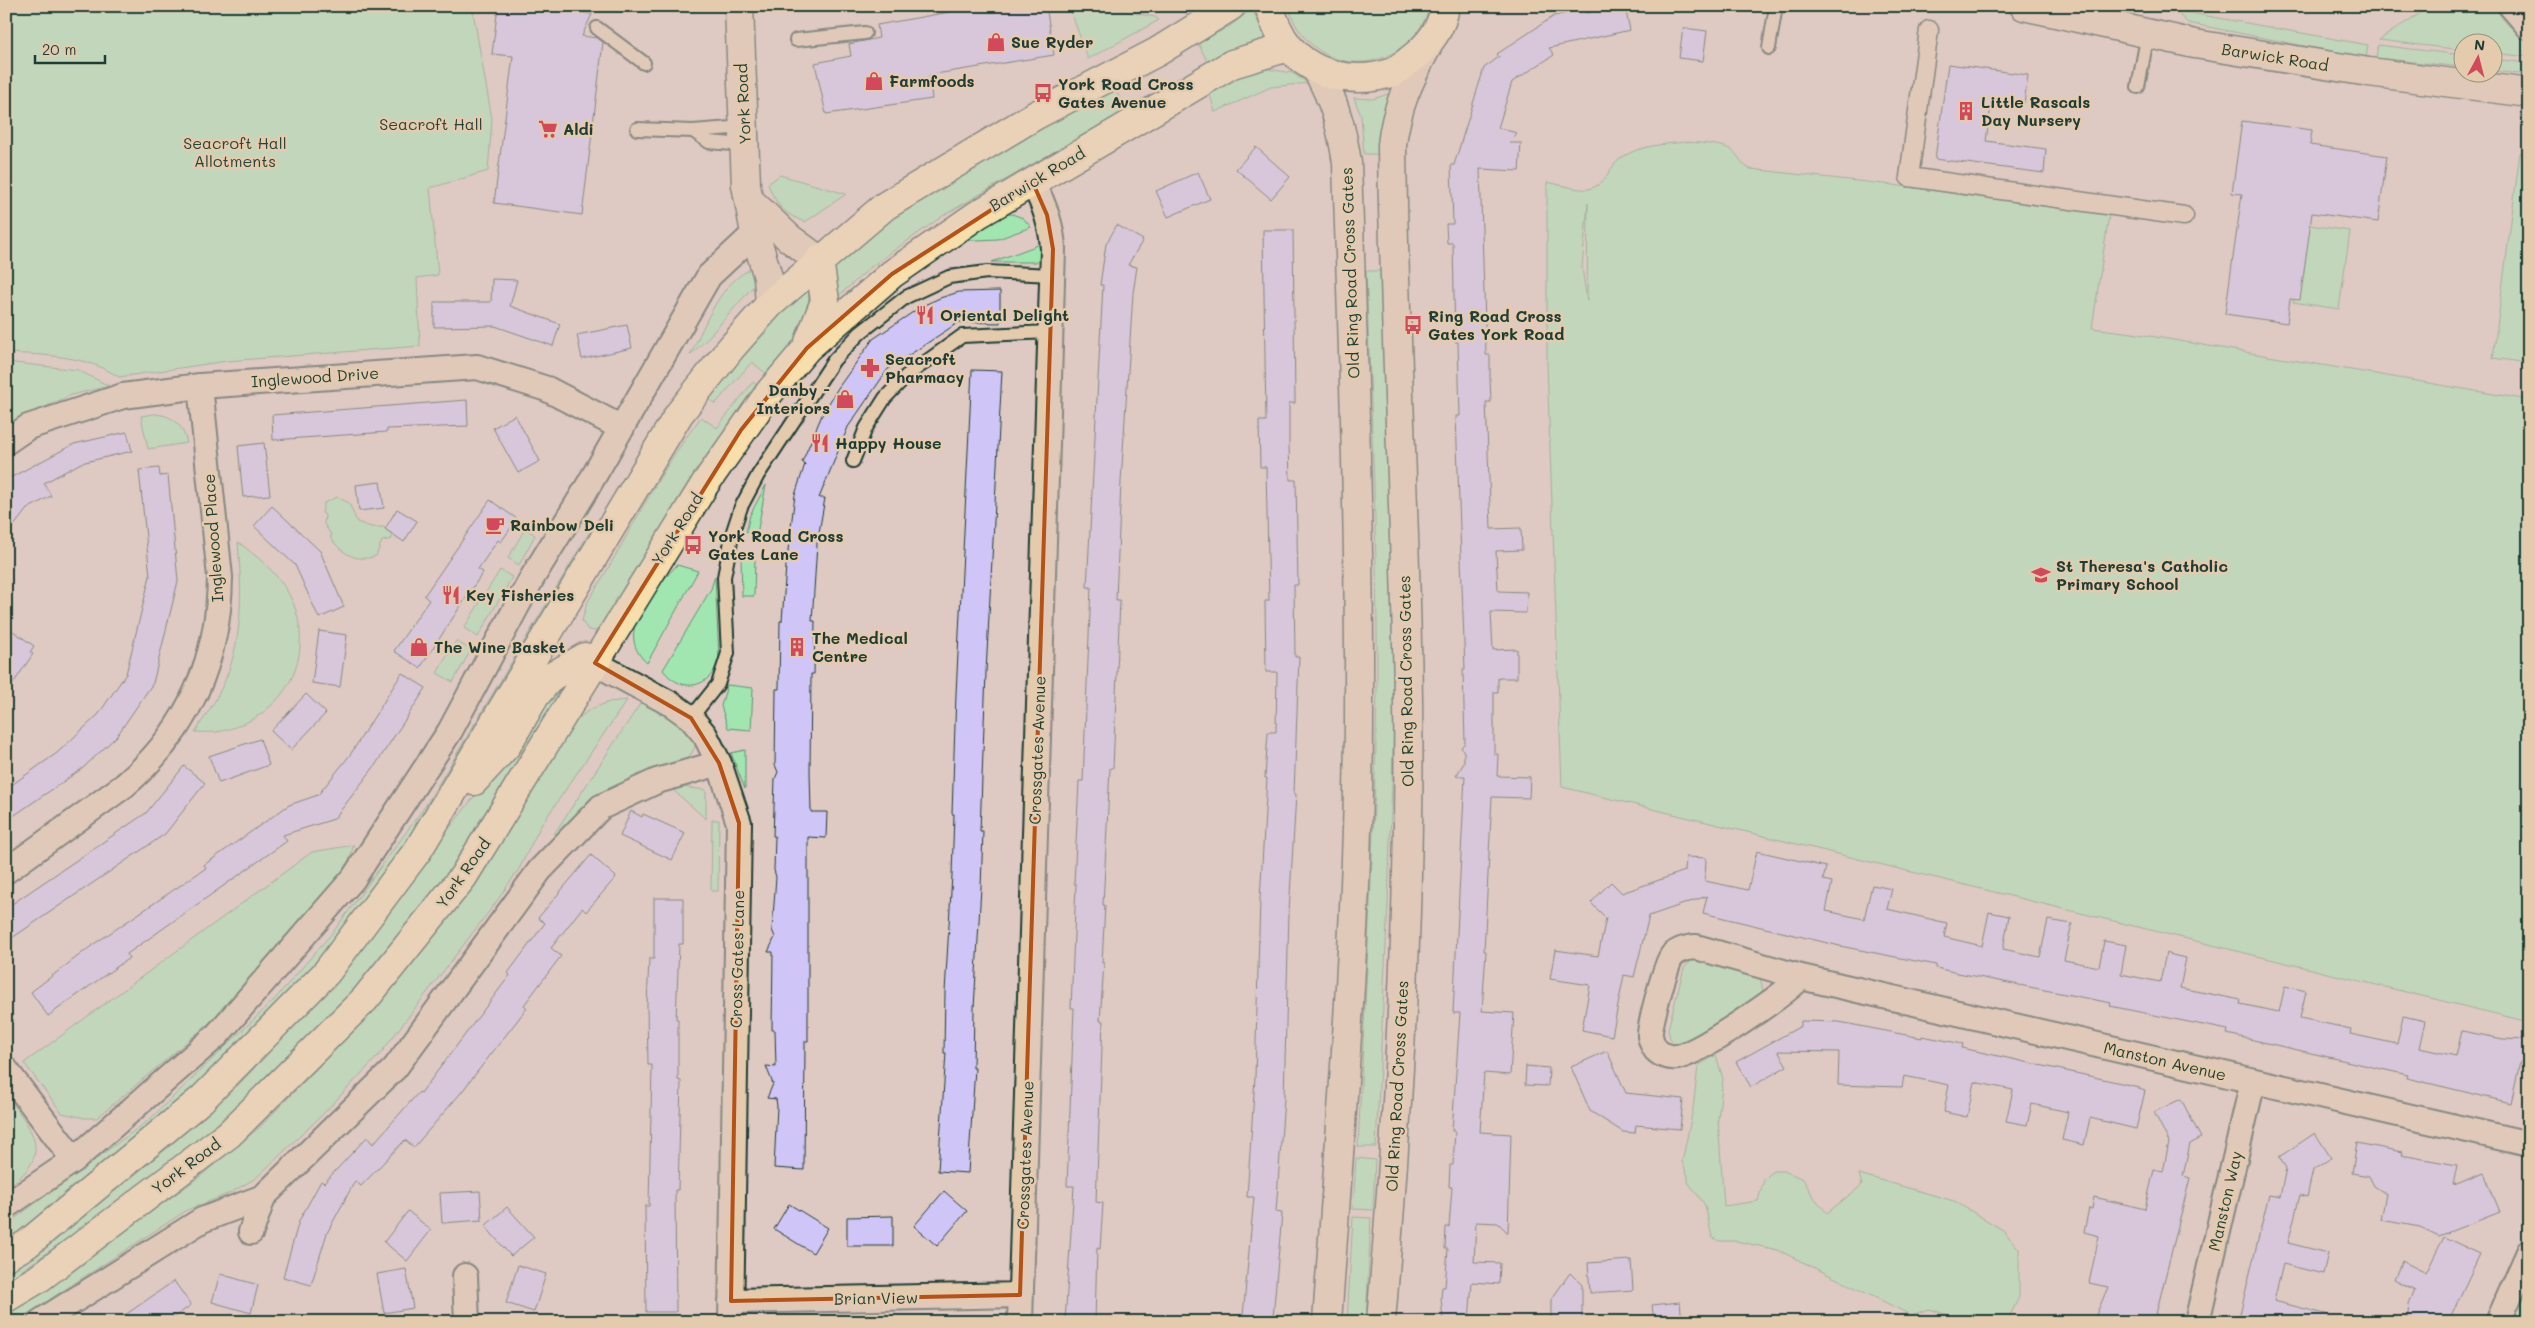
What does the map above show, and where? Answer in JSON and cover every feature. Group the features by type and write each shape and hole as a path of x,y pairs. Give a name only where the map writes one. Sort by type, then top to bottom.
{"highway":[{"path":"6,1256 27,1244 202,1099 326,973 418,850 560,616 679,414 731,348 770,304 819,260 885,206 1036,115 1157,52 1231,6"},
{"path":"1269,6 1276,27 1288,47 1317,70 1343,78 1369,78 1395,71 1427,47 1435,36 1447,9"},
{"name":"Barwick Road","path":"807,348 892,274 977,215 1232,64 1288,47"},
{"path":"807,348 825,301 819,260"},
{"name":"York Road","path":"6,1298 38,1279 229,1134 365,999 463,877 590,660 736,438 778,380 807,348"},
{"path":"431,829 507,745 535,696 551,676 590,660 570,639 560,616"}],"main road":[{"name":"York Road","path":"739,6 746,184 755,233 768,277 770,304"},
{"name":"Barwick Road","path":"2024,6 2195,44 2360,70 2529,93"},
{"name":"Old Ring Road Cross Gates","path":"1381,1322 1398,1093 1407,869 1408,702 1392,145 1395,118 1412,74 1427,47"},
{"name":"Old Ring Road Cross Gates","path":"1317,70 1331,96 1340,123 1347,163 1356,454 1359,715 1350,991 1327,1322"},
{"path":"750,201 790,238 819,260"}],"street":[{"path":"2510,6 2529,27"},
{"path":"1930,30 1909,178 2184,216"},
{"name":"Crossgates Avenue","path":"1020,1322 1052,274 1052,234 1044,208 1033,183"},
{"path":"6,1206 74,1160 217,1035 353,879 450,731 532,578 710,276 755,233"},
{"name":"Inglewood Drive","path":"6,442 28,428 123,396 200,386 477,367 547,389 622,428"},
{"name":"Inglewood Place","path":"6,871 142,771 176,729 201,682 215,634 220,577 200,386"},
{"name":"Cross Gates Lane","path":"590,660 672,704 690,718 704,735 719,763 739,823 731,1312"},
{"path":"40,1322 202,1220 263,1197 395,1068 540,870 601,807 657,781 719,763"},
{"name":"Manston Avenue","path":"1801,977 1791,987 1751,1015 1682,1055 1668,1057 1661,1054 1652,1042 1651,1028 1667,963 1679,951 1696,947 1801,977 2529,1144"},
{"path":"6,1070 74,1160"},
{"name":"Manston Way","path":"2197,1322 2252,1081"},
{"path":"251,1232 263,1197"},
{"path":"2498,1322 2529,1252"},
{"path":"465,1276 467,1322"},
{"name":"Brian View","path":"731,1312 1020,1295"}],"lane":[{"path":"1769,48 1776,6"},
{"path":"597,28 644,63"},
{"path":"796,40 865,33"},
{"path":"2138,87 2148,33"},
{"path":"637,129 693,131 744,136"},
{"path":"690,718 718,684 724,671 728,653 724,577 733,531 741,507 758,475 834,360 860,333 906,297 950,277 987,272 1052,274"},
{"path":"852,461 866,428 885,398 906,376 962,336 1050,332"}],"highlighted area":[{"path":"1033,183 1047,215 1053,249 1020,1295 731,1301 739,823 719,763 691,718 595,663 741,430 807,348 892,274"}],"green space":[{"path":"6,6 472,6 492,119 488,171 430,188 438,275 417,278 420,346 227,361 119,377 93,364 79,360 6,353"},
{"path":"1069,6 1099,6 1155,17 1159,20 1088,59"},
{"path":"1288,6 1430,6 1421,27 1407,43 1390,55 1370,61 1350,62 1330,56 1312,45 1297,27"},
{"path":"2431,6 2494,6 2508,25 2529,37 2529,57 2502,54 2502,32 2452,32 2452,49 2379,40"},
{"path":"1252,9 1268,41 1208,63 1198,43 1230,26"},
{"path":"2174,10 2368,45 2366,58 2188,23"},
{"path":"2378,45 2452,54 2452,66 2376,58"},
{"path":"2502,60 2529,63 2529,75 2502,72"},
{"path":"1262,68 1292,73 1308,83 1271,87 1215,112 1209,91 1247,69"},
{"path":"1115,88 1125,111 944,215 872,266 833,301 828,264 930,190"},
{"path":"1391,93 1380,154 1364,154 1361,116 1354,98 1373,99"},
{"name":"St Theresa's Catholic Primary School","path":"1687,142 1705,143 1730,149 1750,169 1893,185 2109,215 2092,328 2132,333 2529,400 2529,1022 1562,787 1547,363 1547,182 1589,189 1598,185 1620,159 1629,154 1648,147","holes":["1588,203 1587,301 1582,267"]},
{"path":"2520,153 2529,155 2529,363 2493,358"},
{"path":"780,175 846,194 805,222 786,212 774,197 768,184"},
{"path":"1012,214 1023,218 1031,227 998,239 954,241 994,215"},
{"path":"2303,224 2350,231 2339,309 2293,302"},
{"path":"1041,244 1041,259 1036,262 992,262"},
{"path":"755,267 758,281 706,340 690,355 715,304 723,293 732,282"},
{"path":"1366,271 1385,271 1395,688 1388,903 1376,1147 1358,1147 1372,861 1377,689 1375,532"},
{"path":"808,286 809,301 804,325 800,336 787,355 769,376 752,362 715,404 709,399 738,359"},
{"path":"6,362 78,370 109,386 71,395 6,425"},
{"path":"753,382 760,388 716,443 680,496 603,628 596,631 588,630 582,621 587,603 655,485 685,439 701,417 717,428"},
{"path":"154,414 167,416 176,422 183,431 187,443 148,449 141,416"},
{"path":"766,485 757,534 746,532 750,515"},
{"path":"337,497 349,503 357,522 371,527 383,527 392,535 392,539 382,541 376,556 362,558 350,555 339,548 330,537 332,536 324,524 325,515 322,513 324,503"},
{"path":"595,523 599,524 452,771 414,831 373,889 329,946 272,1011 208,1075 176,1104 23,1230 6,1240 6,1225 150,1119 274,1000 333,932 426,805"},
{"path":"525,529 535,535 519,565 508,558"},
{"path":"238,542 273,572 292,600 300,632 299,652 295,671 286,688 275,702 260,715 222,731 195,732 218,695 234,654 240,617"},
{"path":"741,556 755,557 754,596 742,596"},
{"path":"677,565 698,571 647,663 637,651 634,638 635,625 648,599"},
{"path":"500,570 512,577 478,637 464,628"},
{"path":"715,576 719,657 716,667 704,681 687,685 679,683 663,670 711,589"},
{"path":"456,641 471,650 453,682 437,673"},
{"path":"552,681 566,684 494,807 463,855 424,907 353,992 302,1046 220,1122 100,1216 6,1281 6,1270 56,1237 165,1150 240,1083 309,1010 511,749"},
{"path":"727,685 753,688 751,730 728,728 721,706"},
{"path":"627,700 540,827 519,869 494,905 380,1054 322,1115 256,1178 230,1193 187,1210 15,1322 6,1322 6,1308 126,1230 198,1178 260,1127 351,1033 395,981 520,810 576,720 591,709 609,702"},
{"path":"642,701 661,706 694,737 695,747 686,763 557,839 554,834"},
{"path":"745,750 745,789 731,753"},
{"path":"682,787 706,790 706,819 672,789"},
{"path":"712,820 719,820 718,891 711,891"},
{"path":"354,845 344,874 209,1023 97,1118 85,1118 62,1113 24,1063 312,852"},
{"path":"1697,959 1757,974 1761,981 1762,992 1758,1003 1679,1045 1670,1039 1668,1029 1684,968 1692,960"},
{"path":"1716,1055 1723,1079 1718,1119 1724,1206 1758,1201 1764,1180 1773,1171 1784,1171 1803,1179 1812,1195 1827,1213 1862,1185 1859,1174 1954,1201 2003,1230 2019,1249 2019,1297 2007,1322 1972,1322 1929,1309 1911,1315 1778,1250 1736,1241 1719,1241 1712,1237 1705,1205 1688,1182 1688,1176 1682,1162 1693,1109 1698,1066"},
{"path":"6,1095 25,1120 31,1132 34,1154 30,1165 21,1176 6,1188"},
{"path":"1356,1158 1375,1160 1373,1210 1353,1209"},
{"path":"1353,1217 1371,1218 1366,1322 1347,1322"},
{"path":"2529,1274 2528,1322 2505,1322"}],"building":[{"name":"Aldi","path":"498,6 538,6 592,14 582,36 597,38 603,42 582,215 494,203 513,56 492,54"},
{"path":"983,6 1046,6 1054,55 929,75 932,99 826,114 815,63 851,56 849,44 879,38 877,25"},
{"path":"1621,6 1622,13 1626,12 1630,30 1549,48 1554,55 1512,82 1498,128 1517,133 1509,143 1521,143 1519,171 1480,169 1486,355 1490,355 1491,402 1486,402 1491,529 1521,528 1522,550 1496,551 1498,591 1527,592 1526,613 1491,612 1493,650 1517,649 1517,678 1498,678 1498,692 1494,692 1494,754 1498,754 1497,776 1530,777 1529,798 1492,797 1484,951 1486,951 1482,1011 1514,1013 1510,1075 1484,1073 1480,1132 1511,1134 1508,1233 1498,1223 1476,1222 1474,1262 1500,1263 1499,1284 1472,1282 1469,1321 1443,1320 1441,1298 1442,1287 1445,1287 1448,1249 1445,1249 1446,1227 1449,1227 1452,1187 1449,1187 1450,1165 1453,1165 1455,1131 1452,1131 1460,1013 1453,1013 1465,776 1456,776 1464,763 1464,752 1461,747 1465,743 1463,670 1465,670 1456,416 1460,416 1458,342 1455,342 1453,243 1447,243 1446,224 1453,224 1451,165 1454,165 1484,68 1499,57 1497,54 1554,16 1585,9 1586,13"},
{"path":"1683,28 1707,31 1703,61 1679,58"},
{"name":"Little Rascals Day Nursery","path":"1948,64 2028,75 2024,103 1992,98 1986,141 2046,149 2044,173 1935,159"},
{"path":"2242,121 2312,130 2310,145 2387,156 2378,222 2312,213 2300,300 2290,299 2287,323 2225,314 2242,194 2232,193"},
{"path":"1256,147 1290,177 1271,199 1236,169"},
{"path":"1198,172 1210,199 1168,217 1156,191"},
{"path":"1117,225 1143,240 1128,265 1137,267 1133,293 1121,482 1116,600 1120,600 1113,768 1110,768 1103,905 1105,905 1102,963 1104,963 1100,1021 1103,1021 1096,1202 1103,1203 1100,1249 1097,1248 1095,1322 1065,1322 1074,1186 1067,1186 1074,1008 1071,1008 1076,884 1074,884 1079,781 1083,781 1091,587 1087,587 1103,285 1100,285 1106,244"},
{"path":"1263,230 1293,230 1295,403 1289,403 1289,443 1290,480 1296,480 1298,585 1294,585 1295,657 1299,657 1294,794 1296,794 1289,912 1284,1098 1276,1212 1282,1213 1273,1318 1243,1316 1254,1197 1247,1197 1255,1078 1260,899 1267,778 1265,778 1268,732 1276,732 1277,672 1266,672 1265,601 1269,601 1266,467 1260,467 1259,421 1266,421"},
{"path":"492,279 517,280 510,306 560,324 553,346 495,326 434,327 434,302 491,302"},
{"path":"1000,291 1000,323 959,322 888,369 848,427 819,498 825,498 817,544 812,621 815,621 814,674 811,674 811,812 827,812 826,838 808,837 808,1041 805,1041 804,1170 774,1168 777,1106 776,1099 767,1098 773,1084 766,1066 776,1067 775,1030 772,1030 773,952 768,952 775,937 772,930 776,877 774,870 775,836 773,836 775,779 778,772 775,765 776,689 779,689 780,621 782,621 786,566 795,495 805,464 802,462 822,415 838,388 873,339 922,306 940,298 959,292"},
{"path":"627,325 632,348 582,359 577,335"},
{"path":"972,370 1002,371 986,672 980,831 983,831 981,887 974,1008 973,1068 975,1068 968,1173 938,1171 946,1053 944,1053 945,992 952,875 956,694"},
{"path":"467,400 468,426 387,429 387,432 273,440 272,415"},
{"path":"515,415 540,461 518,473 493,428"},
{"path":"127,432 132,451 81,463 44,483 51,496 27,509 6,536 6,480 74,444"},
{"path":"264,443 270,495 243,497 238,446"},
{"path":"159,468 160,476 168,475 178,581 153,683 116,737 83,768 6,821 6,789 57,753 98,715 126,674 150,576 139,470"},
{"path":"380,482 384,508 359,511 356,485"},
{"path":"490,500 517,519 501,542 498,540 478,569 483,572 420,668 394,651 429,600 424,596"},
{"path":"272,506 320,551 344,607 319,618 295,565 254,526"},
{"path":"397,509 417,521 404,542 385,529"},
{"path":"6,626 34,646 30,652 33,654 6,694"},
{"path":"319,631 347,635 340,687 312,683"},
{"path":"402,673 426,688 374,767 334,819 283,835 287,841 127,954 129,958 48,1016 31,992 94,944 206,868 204,865 289,805 318,795 350,755"},
{"path":"306,694 326,713 291,750 271,731"},
{"path":"260,739 269,765 219,783 209,756"},
{"path":"184,766 205,783 165,834 6,942 6,908 146,813"},
{"path":"631,811 642,817 643,814 685,833 672,860 620,836"},
{"path":"1757,851 1826,867 1823,880 1832,882 1826,911 1864,919 1872,885 1892,889 1887,909 1947,923 1944,937 1982,946 1989,912 2009,916 2003,949 2040,957 2048,920 2072,924 2064,960 2099,967 2104,941 2126,945 2121,974 2160,982 2166,953 2186,958 2180,988 2241,1000 2240,1004 2279,1012 2285,986 2306,991 2300,1018 2351,1029 2350,1034 2397,1044 2403,1016 2425,1021 2419,1048 2456,1056 2462,1031 2503,1039 2526,1040 2525,1062 2520,1062 2511,1103 2407,1078 2408,1075 2227,1034 2228,1030 2110,1006 2111,1003 1958,973 1936,968 1936,965 1840,946 1703,913 1707,896 1649,916 1634,977 1624,975 1612,1036 1582,1030 1590,985 1550,979 1555,950 1598,956 1606,918 1591,903 1601,892 1611,882 1622,893 1685,871 1686,857 1706,858 1705,881 1748,890"},
{"path":"591,855 616,877 586,912 582,908 551,948 561,956 524,1005 527,1008 460,1094 414,1147 405,1140 361,1186 355,1181 327,1233 311,1285 283,1277 299,1221 321,1181 324,1183 367,1137 373,1144 419,1092 421,1093 510,975 508,973 545,923 538,918"},
{"path":"654,898 683,898 683,944 679,944 676,1019 678,1019 678,1080 681,1081 678,1190 675,1190 676,1312 646,1312 645,1206 649,1206 652,1065 648,1065 647,1005 649,959 654,959"},
{"path":"1801,1021 1839,1022 1963,1044 1962,1048 2139,1087 2139,1089 2145,1091 2136,1129 2090,1118 2084,1145 2062,1140 2068,1112 2032,1104 2027,1125 2006,1121 2013,1090 1974,1082 1967,1117 1944,1112 1949,1085 1904,1076 1902,1087 1838,1085 1839,1052 1778,1051 1787,1066 1751,1087 1736,1062 1801,1026"},
{"path":"1607,1051 1626,1093 1683,1099 1680,1129 1636,1125 1635,1133 1623,1132 1590,1111 1571,1067"},
{"path":"1526,1066 1549,1068 1548,1086 1525,1085"},
{"path":"2181,1099 2201,1138 2190,1144 2183,1176 2190,1178 2154,1322 2093,1322 2108,1287 2089,1283 2099,1236 2084,1232 2089,1208 2092,1209 2094,1197 2145,1209 2154,1170 2163,1172 2169,1142 2154,1112"},
{"path":"2315,1133 2331,1158 2313,1170 2307,1197 2300,1195 2288,1243 2328,1253 2323,1274 2283,1264 2274,1301 2329,1315 2328,1322 2238,1322 2269,1195 2280,1197 2286,1168 2279,1157"},
{"path":"2357,1143 2402,1152 2401,1155 2457,1165 2453,1185 2484,1173 2500,1212 2439,1236 2420,1227 2381,1220 2386,1194 2374,1186 2369,1176 2352,1173"},
{"path":"480,1191 482,1220 442,1223 440,1193"},
{"path":"944,1191 967,1211 937,1246 914,1226"},
{"path":"789,1204 828,1228 813,1253 774,1229"},
{"path":"507,1207 534,1237 511,1256 485,1226"},
{"path":"408,1211 431,1230 407,1261 384,1242"},
{"path":"893,1216 893,1246 847,1246 847,1217"},
{"path":"2444,1237 2480,1254 2448,1322 2407,1322 2409,1305 2415,1290 2394,1279 2402,1261 2426,1273"},
{"path":"1631,1260 1633,1290 1590,1293 1588,1263"},
{"path":"518,1265 546,1274 534,1312 506,1303"},
{"path":"406,1269 413,1308 384,1313 377,1274"},
{"path":"1570,1273 1582,1285 1582,1322 1551,1322 1551,1300"},
{"path":"220,1274 258,1285 251,1313 212,1302"},
{"path":"174,1281 191,1305 168,1322 115,1322"},
{"path":"1680,1302 1682,1322 1654,1322 1652,1305"}],"place":[{"name":"Sue Ryder","path":"996,42"},
{"name":"Farmfoods","path":"874,81"},
{"name":"York Road Cross Gates Avenue","path":"1043,93"},
{"name":"Little Rascals Day Nursery","path":"1966,111"},
{"name":"Aldi","path":"548,129"},
{"name":"Oriental Delight","path":"925,315"},
{"name":"Ring Road Cross Gates York Road","path":"1413,325"},
{"name":"Seacroft Pharmacy","path":"870,368"},
{"name":"Danby - Interiors","path":"845,399"},
{"name":"Happy House","path":"820,443"},
{"name":"Rainbow Deli","path":"495,525"},
{"name":"York Road Cross Gates Lane","path":"693,545"},
{"name":"St Theresa's Catholic Primary School","path":"2041,575"},
{"name":"Key Fisheries","path":"451,595"},
{"name":"The Wine Basket","path":"419,647"},
{"name":"The Medical Centre","path":"797,647"}],"park label":[{"name":"Seacroft Hall","path":"431,124"},
{"name":"Seacroft Hall Allotments","path":"235,152"}]}
